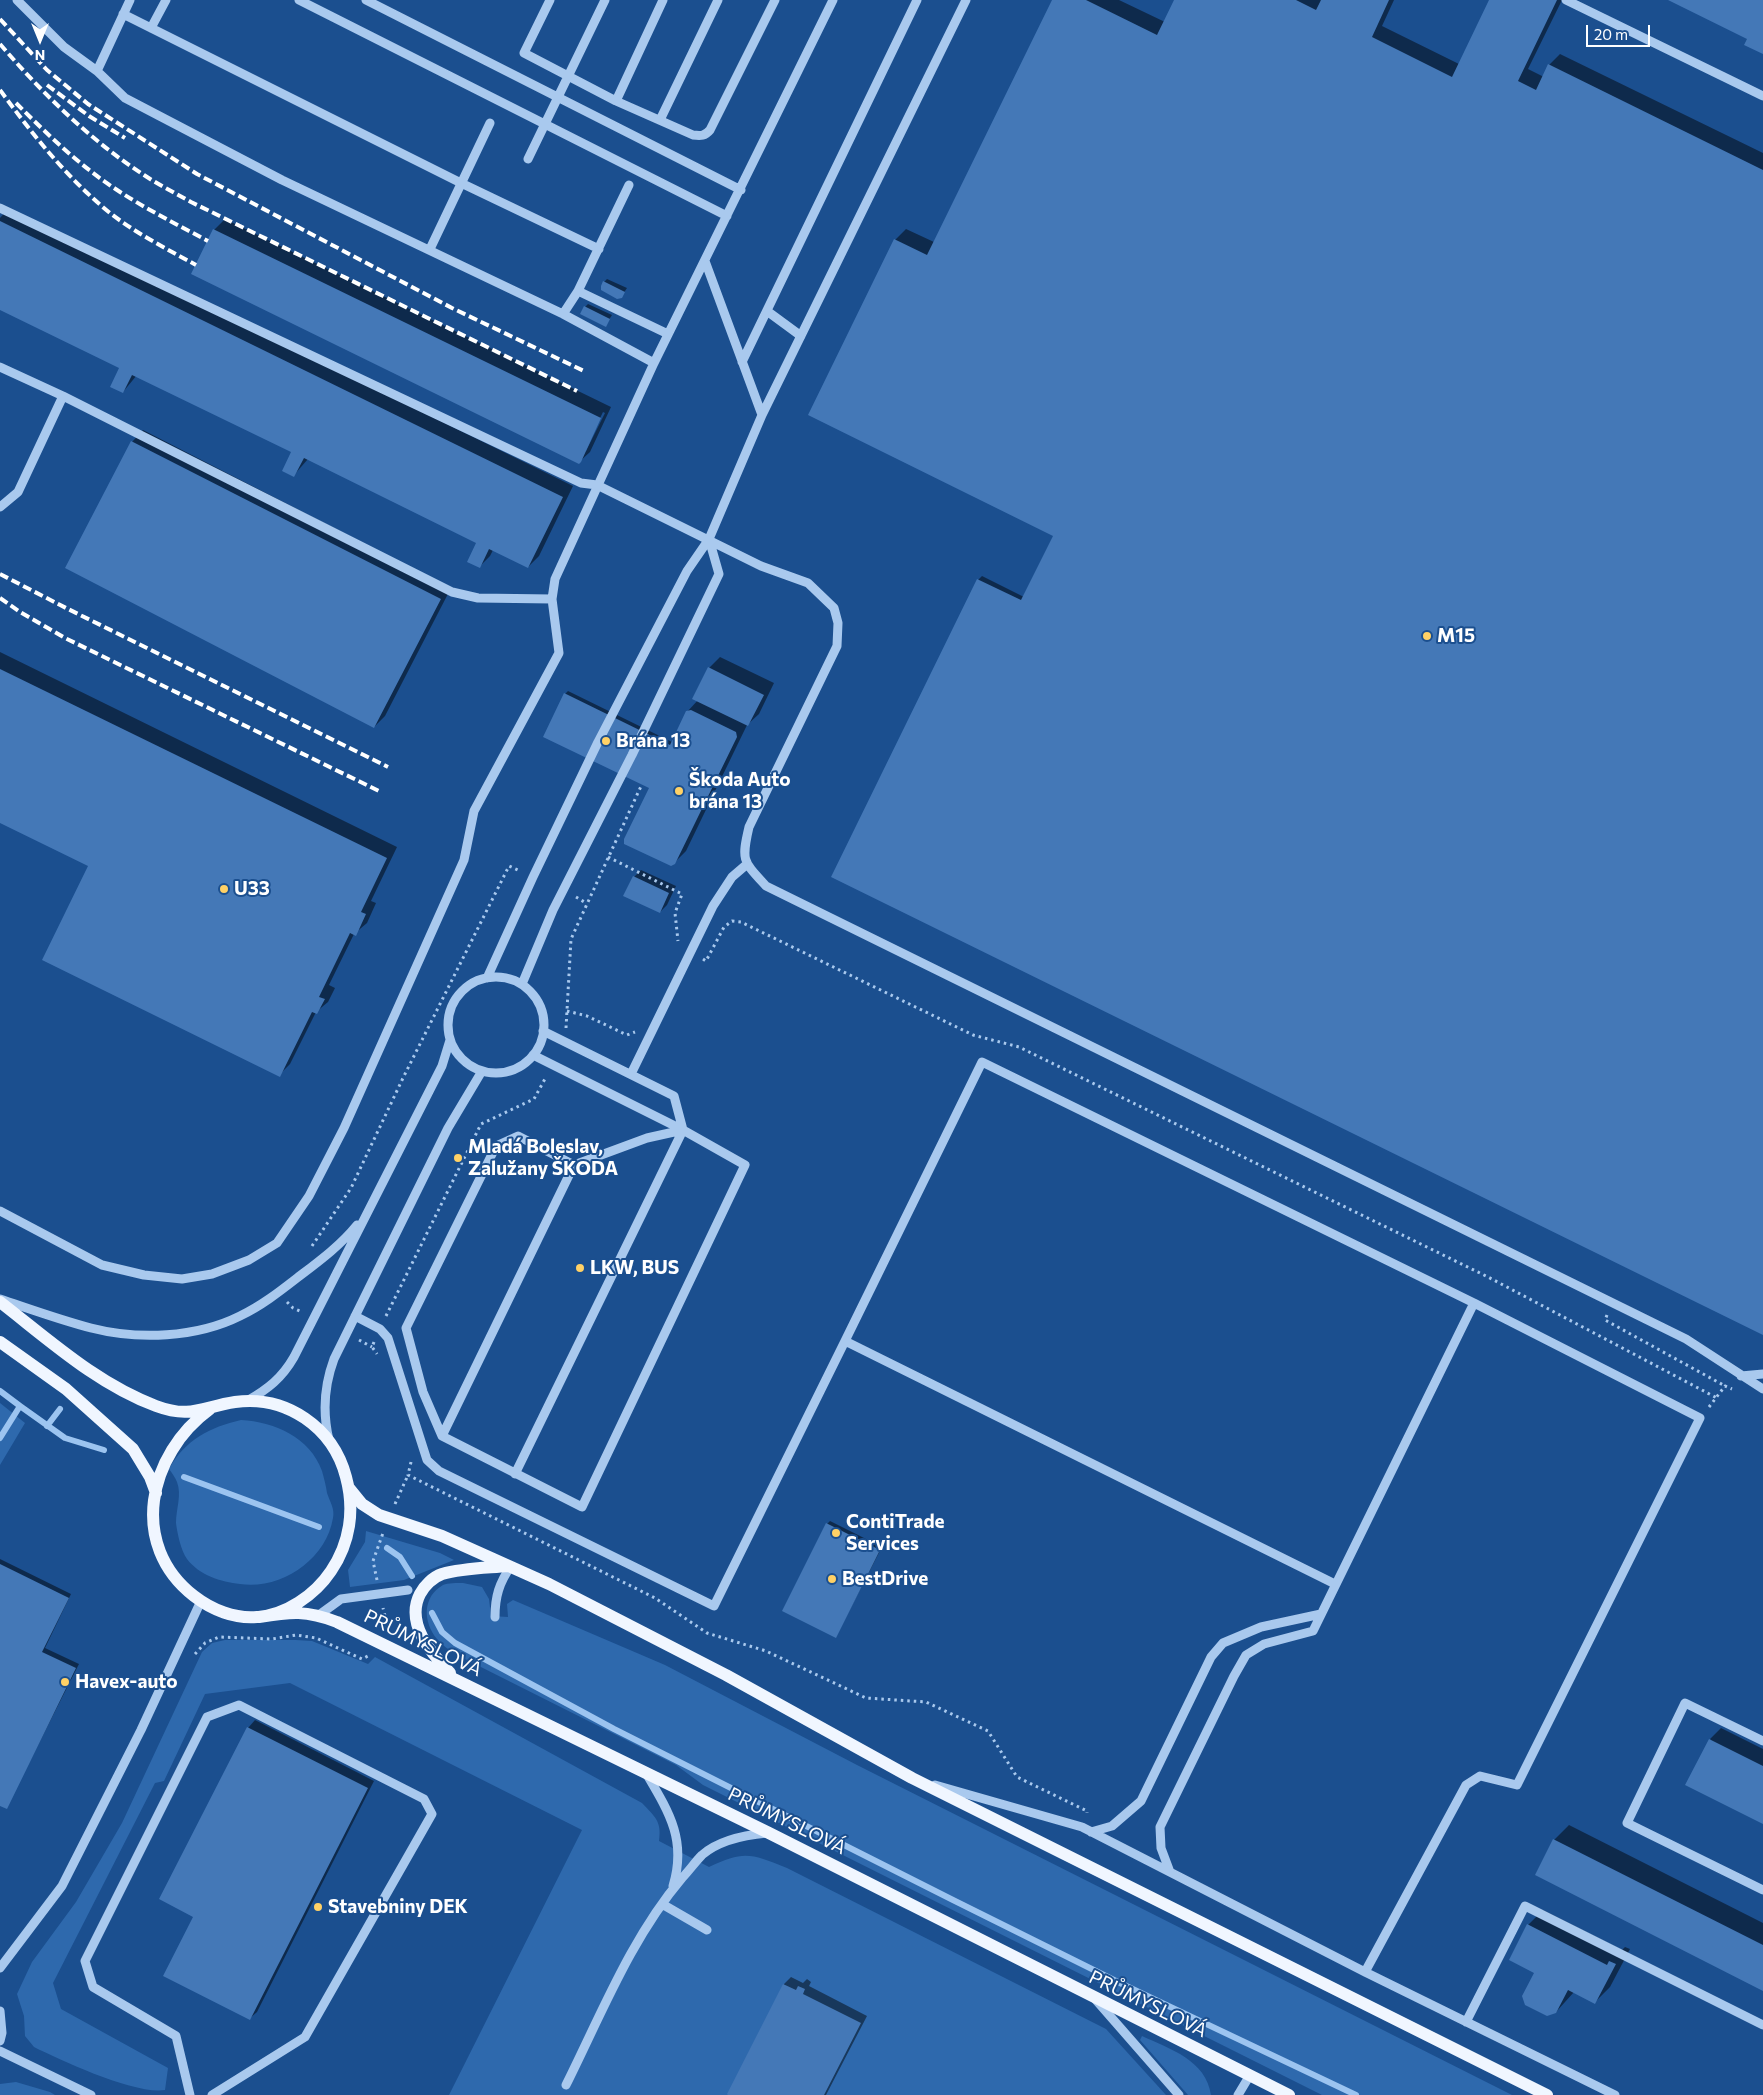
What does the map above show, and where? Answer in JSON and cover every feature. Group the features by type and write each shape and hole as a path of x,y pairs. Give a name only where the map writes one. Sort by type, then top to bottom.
{"main road":[{"path":"0,1301 93,1374 134,1397 176,1411 196,1411 247,1401 278,1405 292,1411 318,1428 329,1440 341,1463 349,1488 350,1519 348,1535 339,1557 327,1577 303,1599 278,1612 258,1617 229,1614 201,1601 181,1584 165,1562 154,1529 156,1493 162,1468 173,1445 196,1419 210,1409"},
{"path":"0,1342 66,1388 133,1449 146,1470 156,1493"},
{"path":"349,1488 362,1504 379,1515 442,1536 549,1584 726,1675 912,1778 1547,2095"},
{"path":"466,1684 450,1673 428,1647 417,1625 415,1607 423,1589 440,1575 451,1572 510,1566"},
{"name":"PRŮMYSLOVÁ","path":"258,1617 302,1612 319,1615 466,1684 769,1833 1289,2095"}],"street":[{"path":"17,0 64,47 97,71 125,98 282,180 563,314 654,363"},
{"path":"97,71 130,0"},
{"path":"151,28 166,0"},
{"path":"299,0 727,216"},
{"path":"366,0 740,190"},
{"path":"550,0 524,53 616,101 693,135 706,135 710,130 775,0"},
{"path":"528,160 605,0"},
{"path":"616,101 663,0"},
{"path":"660,120 718,0"},
{"path":"0,1211 102,1264 144,1275 182,1279 212,1274 249,1260 277,1243 309,1196 344,1128 464,860 474,811 559,653 552,599 555,578 654,363 833,0"},
{"path":"742,362 917,0"},
{"path":"487,978 598,742 687,571 709,539 762,415 966,0"},
{"path":"1566,0 1763,96"},
{"path":"123,14 461,183 599,249"},
{"path":"430,249 490,123"},
{"path":"563,314 578,291 629,186"},
{"path":"0,208 581,483 597,485 761,566 808,583 834,608 838,623 837,646 749,827 745,846 746,865 766,886 1686,1339 1763,1389"},
{"path":"705,261 762,415"},
{"path":"578,291 668,334"},
{"path":"767,311 801,336"},
{"path":"0,367 63,396 452,592 478,598 552,599"},
{"path":"0,507 18,492 63,396"},
{"path":"522,984 563,891 632,755 719,574 709,539"},
{"path":"631,1074 713,906 732,878 746,865"},
{"path":"499,977 522,984 532,993 539,1005 543,1018 540,1044 533,1055 523,1064 510,1071 496,1073 482,1071 468,1064 457,1053 450,1040 449,1013 454,1000 474,982 487,978 499,977"},
{"path":"515,1474 683,1130 674,1096 565,1040 543,1031"},
{"path":"247,1401 263,1392 285,1373 442,1066 450,1040"},
{"path":"533,1055 683,1130 746,1166 582,1507 442,1436 423,1392 406,1328 496,1146 518,1136 574,1166"},
{"path":"355,1316 380,1329 388,1338 427,1460 439,1471 714,1606 982,1062 1474,1303 1700,1418 1517,1785 1480,1776 1466,1785 1365,1972"},
{"path":"329,1440 324,1414 325,1387 334,1359 448,1128 482,1071"},
{"path":"442,1436 574,1166 646,1138 683,1130"},
{"path":"0,1301 91,1328 131,1334 163,1335 223,1323 240,1317 279,1293 325,1257 352,1232 368,1212"},
{"path":"1170,1872 1161,1848 1160,1826 1234,1676 1246,1656 1264,1644 1313,1631 1474,1303"},
{"path":"845,1342 1335,1584"},
{"path":"1741,1376 1763,1374"},
{"path":"495,1617 497,1590 500,1581 510,1566"},
{"path":"319,1615 341,1599 408,1590"},
{"path":"0,1968 62,1886 141,1730 201,1601"},
{"path":"1091,1832 1112,1826 1141,1801 1211,1657 1223,1643 1261,1627 1321,1614"},
{"path":"1763,1741 1685,1703 1627,1823 1763,1890"},
{"path":"190,2095 176,2036 93,1987 85,1962 207,1717 239,1705 424,1799 432,1814 305,2037 212,2095"},
{"path":"646,1773 666,1807 677,1838 679,1856 677,1874 671,1891"},
{"path":"912,1778 1082,1827 1365,1972 1615,2095"},
{"path":"566,2085 639,1939 671,1891 703,1855 715,1847 742,1836 769,1833"},
{"path":"662,1904 707,1930"},
{"path":"1466,2022 1525,1906 1763,2025"},
{"path":"1094,1998 1179,2095"},
{"path":"0,2011 2,2033 0,2041"},
{"path":"0,2051 91,2095"},
{"path":"1238,2095 1250,2075"}],"path":[{"path":"565,1040 571,939 642,784"},
{"path":"608,857 682,894 676,913 679,932 678,946 706,961 724,927 732,921 741,922 973,1035 1020,1047 1488,1277 1717,1398"},
{"path":"309,1250 350,1188 509,866 533,877"},
{"path":"563,891 586,903"},
{"path":"567,1011 587,1016 626,1035 637,1031"},
{"path":"372,1347 481,1124 534,1100 553,1064"},
{"path":"279,1293 293,1308 314,1317"},
{"path":"1613,1304 1605,1320 1733,1390"},
{"path":"347,1333 372,1347 380,1358"},
{"path":"1720,1394 1725,1386"},
{"path":"412,1460 408,1475 656,1598 707,1633 766,1651 866,1698 926,1702 988,1731 1017,1777 1087,1811 1091,1832"}],"shaded area":[{"path":"0,1403 25,1423 0,1465"},
{"path":"241,1420 253,1421 278,1428 300,1440 309,1449 322,1471 333,1512 329,1533 311,1559 286,1577 255,1585 233,1583 211,1577 192,1565 187,1559 181,1546 176,1523 179,1497 178,1487 169,1469 183,1450 199,1436"},
{"path":"366,1531 440,1553 454,1560 404,1580 350,1587 348,1570 365,1542"},
{"path":"463,1583 482,1587 489,1599 491,1616 508,1617 507,1604 513,1600 665,1665 857,1765 1512,2095 1322,2095 703,1785 676,1765 455,1654 441,1643 432,1632 427,1618 427,1610 431,1596 436,1590 445,1584"},
{"path":"225,1640 312,1641 368,1664 375,1657 642,1803 654,1816 658,1824 659,1841 709,1867 731,1858 748,1856 787,1868 1106,2029 1166,2095 449,2095 582,1830 290,1683 205,1694 164,1781 155,1783 53,1983 61,2009 168,2068 165,2090 152,2090 118,2082 99,2076 46,2053 34,2047 25,2036 24,2016 17,1994 32,1962 76,1902 122,1823 202,1652 212,1643"},
{"path":"1142,2036 1175,2051 1194,2064 1208,2083 1211,2095 1188,2095 1140,2040"},
{"path":"16,2082 55,2095 0,2095 0,2084"}],"building":[{"name":"M15","path":"1052,0 1086,0 1157,35 1174,0 1296,0 1316,10 1321,0 1389,0 1372,37 1452,77 1489,0 1557,0 1518,81 1536,90 1548,64 1763,170 1763,1335 831,877 977,579 1021,600 1053,536 808,415 894,239 927,255"},
{"path":"1668,0 1763,0 1763,54 1744,45 1747,39"},
{"path":"0,221 563,497 528,568 489,549 480,568 467,562 476,543 304,458 294,477 282,471 291,452 132,375 123,393 110,387 119,368 0,310"},
{"path":"213,229 601,418 581,462 579,464 191,274"},
{"path":"603,281 625,292 622,298 617,299 601,290"},
{"path":"584,306 610,319 606,327 580,314"},
{"path":"131,441 441,599 374,728 65,568"},
{"path":"708,667 764,695 748,726 692,699"},
{"name":"U33","path":"0,669 387,858 361,912 366,914 356,936 350,933 319,997 325,999 317,1014 312,1012 280,1077 42,960 88,866 0,823"},
{"path":"564,693 670,745 686,711 691,710 736,732 737,737 675,864 671,866 624,844 624,839 649,788 543,737"},
{"path":"633,876 669,893 660,913 623,896"},
{"name":"BestDrive","path":"826,1523 880,1550 836,1638 782,1611"},
{"path":"0,1564 69,1598 42,1652 76,1668 7,1809 0,1806"},
{"path":"247,1727 368,1788 250,2020 163,1976 193,1917 159,1899"},
{"path":"1709,1739 1763,1766 1763,1824 1685,1785"},
{"path":"1553,1839 1763,1945 1763,1991 1535,1875"},
{"path":"1527,1924 1607,1965 1609,1961 1616,1964 1595,2004 1568,1990 1556,2013 1547,2016 1525,2005 1522,1996 1534,1973 1509,1960"},
{"path":"783,1984 796,1990 798,1986 805,1989 803,1994 861,2023 824,2095 728,2095 727,2094"}],"waterway":[{"path":"0,1391 20,1406 0,1438"},
{"path":"20,1406 65,1438 104,1450"},
{"path":"47,1426 60,1409"},
{"path":"184,1477 319,1527"},
{"path":"387,1548 400,1557 412,1576"},
{"path":"432,1613 442,1632 455,1643 614,1729 1120,1983 1356,2095"}],"railway":[{"path":"0,19 47,70 88,104 197,174 452,308 586,372"},
{"path":"0,44 67,115 124,162 155,182 191,202 577,391"},
{"path":"47,85 89,116 125,138"},
{"path":"0,90 51,155 94,200 131,228 196,265"},
{"path":"16,103 63,148 101,179 160,216 208,241"},
{"path":"0,574 388,767"},
{"path":"0,598 65,638 379,791"}],"place":[{"name":"M15","path":"1427,636"},
{"name":"Brána 13","path":"606,741"},
{"name":"Škoda Auto brána 13","path":"679,791"},
{"name":"U33","path":"224,889"},
{"name":"Mladá Boleslav, Zalužany ŠKODA","path":"458,1158"},
{"name":"LKW, BUS","path":"580,1268"},
{"name":"ContiTrade Services","path":"836,1533"},
{"name":"BestDrive","path":"832,1579"},
{"name":"Havex-auto","path":"65,1682"},
{"name":"Stavebniny DEK","path":"318,1907"}]}
